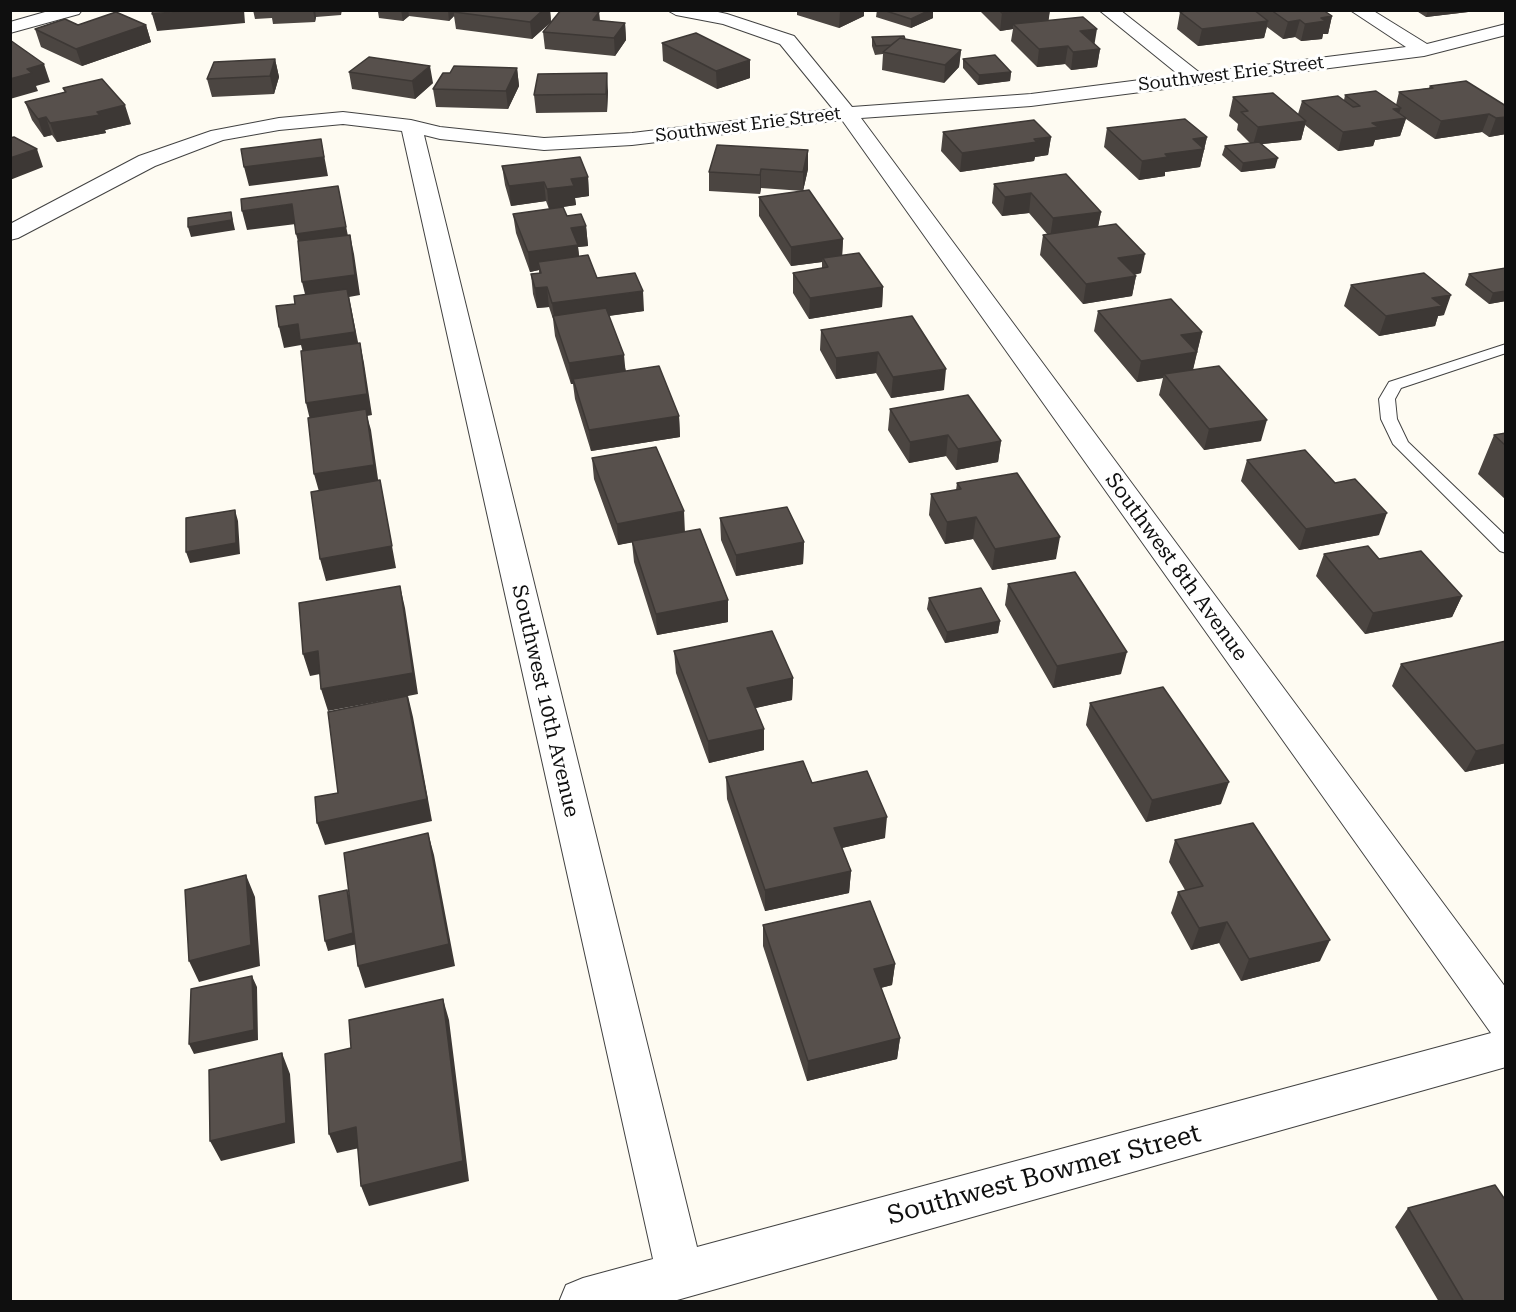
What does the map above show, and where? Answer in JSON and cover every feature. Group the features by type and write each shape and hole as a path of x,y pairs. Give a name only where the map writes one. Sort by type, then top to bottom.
{"street":[{"path":"10,28 73,10"},
{"name":"Southwest 8th Avenue","path":"676,10 727,19 787,40 847,113 1506,1021"},
{"path":"1108,10 1196,78"},
{"path":"1359,10 1424,50"},
{"name":"Southwest Erie Street","path":"10,233 147,161 218,135 279,124 343,118 411,126 440,133 544,144 632,139 847,113 1031,100 1424,50 1506,29"},
{"name":"Southwest 10th Avenue","path":"411,126 680,1275"},
{"name":"Southwest Bowmer Street","path":"583,1302 1506,1048"}],"lane":[{"path":"1506,348 1395,385 1387,399 1389,419 1401,444 1506,547"}],"building":[{"path":"153,10 192,10 152,14"},
{"path":"456,10 543,10 530,22 454,12"},
{"path":"561,10 599,12 593,20 625,23 614,38 543,32"},
{"path":"883,10 930,10 911,19"},
{"path":"999,10 1028,10 1002,13"},
{"path":"1254,10 1268,21 1202,29 1180,12"},
{"path":"1271,10 1323,10 1332,16 1321,18 1326,21 1305,24 1300,20 1288,22"},
{"path":"116,12 146,25 76,49 35,29 65,19 78,25"},
{"path":"1083,17 1097,29 1080,31 1100,49 1073,52 1068,46 1039,49 1013,24"},
{"path":"696,33 750,60 716,71 662,43"},
{"path":"904,36 905,39 900,38 891,45 876,46 872,37"},
{"path":"900,38 961,50 945,65 883,52"},
{"path":"10,40 44,64 27,69 32,73 10,79"},
{"path":"995,55 1011,72 979,75 963,59"},
{"path":"369,57 430,66 412,81 349,72"},
{"path":"275,59 270,76 207,79 214,62"},
{"path":"454,66 517,68 506,91 433,89 443,73 450,73"},
{"path":"607,73 606,94 534,95 538,74"},
{"path":"102,79 125,105 97,112 100,115 50,123 46,117 38,119 25,102 66,92 63,88"},
{"path":"1466,81 1506,106 1506,117 1496,118 1489,114 1441,121 1399,92 1433,88 1430,86"},
{"path":"1376,91 1401,108 1393,109 1406,118 1372,123 1379,127 1343,132 1302,101 1338,96 1353,107 1360,106 1345,95"},
{"path":"1273,93 1306,121 1258,127 1241,112 1248,111 1233,97"},
{"path":"1185,119 1207,137 1193,139 1204,149 1165,154 1168,157 1142,161 1107,128"},
{"path":"1034,120 1051,137 1034,139 1037,142 962,153 943,132"},
{"path":"14,137 37,149 10,158 10,138"},
{"path":"321,139 324,157 244,167 241,149"},
{"path":"1259,142 1278,158 1243,163 1225,146"},
{"path":"717,145 808,150 803,172 761,169 760,175 709,172"},
{"path":"580,157 588,177 571,179 574,186 547,189 544,182 509,186 502,166"},
{"path":"1066,174 1101,212 1053,218 1031,193 1005,197 994,184"},
{"path":"338,186 346,227 296,234 292,204 242,211 241,199"},
{"path":"809,190 843,239 791,247 759,197"},
{"path":"563,207 567,216 581,214 586,226 571,228 578,245 528,252 513,214"},
{"path":"231,212 232,220 188,227 188,218"},
{"path":"1116,224 1145,254 1118,258 1136,276 1086,284 1043,235"},
{"path":"350,235 355,275 302,282 298,241"},
{"path":"859,253 883,287 810,298 793,273 828,267 823,258"},
{"path":"588,255 597,278 635,273 643,291 552,303 547,287 535,288 531,274 541,273 538,262"},
{"path":"1506,268 1506,291 1493,293 1469,274"},
{"path":"1424,273 1451,295 1432,298 1442,306 1386,316 1351,285"},
{"path":"347,289 355,332 300,340 298,324 279,327 276,306 295,304 294,296"},
{"path":"1171,299 1202,332 1181,335 1197,352 1141,361 1098,311"},
{"path":"606,308 624,355 569,363 553,316"},
{"path":"912,316 946,369 893,377 878,352 836,358 821,330"},
{"path":"360,343 367,394 306,403 301,351"},
{"path":"659,366 679,416 589,430 573,379"},
{"path":"1219,366 1267,420 1209,429 1164,374"},
{"path":"968,395 1001,441 958,449 948,435 910,442 890,409"},
{"path":"366,409 374,465 314,474 308,418"},
{"path":"1506,433 1506,446 1494,435"},
{"path":"656,447 684,511 617,524 592,458"},
{"path":"1305,450 1335,483 1355,479 1387,513 1306,529 1247,460"},
{"path":"1017,473 1060,537 995,549 976,517 947,522 931,494 961,489 957,483"},
{"path":"380,480 392,546 320,559 311,492"},
{"path":"787,507 804,542 736,555 720,518"},
{"path":"235,510 236,543 186,552 186,518"},
{"path":"700,529 728,600 656,614 632,541"},
{"path":"1368,546 1379,559 1421,551 1462,596 1373,613 1324,554"},
{"path":"1075,572 1127,652 1057,666 1008,584"},
{"path":"400,586 413,673 321,689 318,651 303,654 299,603"},
{"path":"981,588 1000,621 947,632 929,598"},
{"path":"772,631 793,678 747,688 764,729 708,741 674,651"},
{"path":"1506,641 1506,744 1476,751 1401,664"},
{"path":"1163,687 1229,782 1152,800 1090,703"},
{"path":"407,696 427,799 317,823 315,797 338,793 328,712"},
{"path":"803,761 812,783 867,771 887,817 834,828 851,871 765,890 726,777"},
{"path":"1253,823 1330,940 1249,959 1227,922 1199,928 1178,892 1203,886 1175,840"},
{"path":"428,833 449,944 358,966 344,853"},
{"path":"246,875 251,945 189,961 185,890"},
{"path":"347,890 353,933 325,941 319,896"},
{"path":"870,901 895,964 874,969 900,1038 808,1061 763,925"},
{"path":"252,976 254,1030 189,1044 191,989"},
{"path":"443,999 463,1161 361,1186 356,1127 329,1134 325,1054 351,1048 349,1020"},
{"path":"282,1053 286,1123 210,1141 209,1070"},
{"path":"1495,1185 1506,1201 1506,1302 1464,1302 1408,1208"}]}
